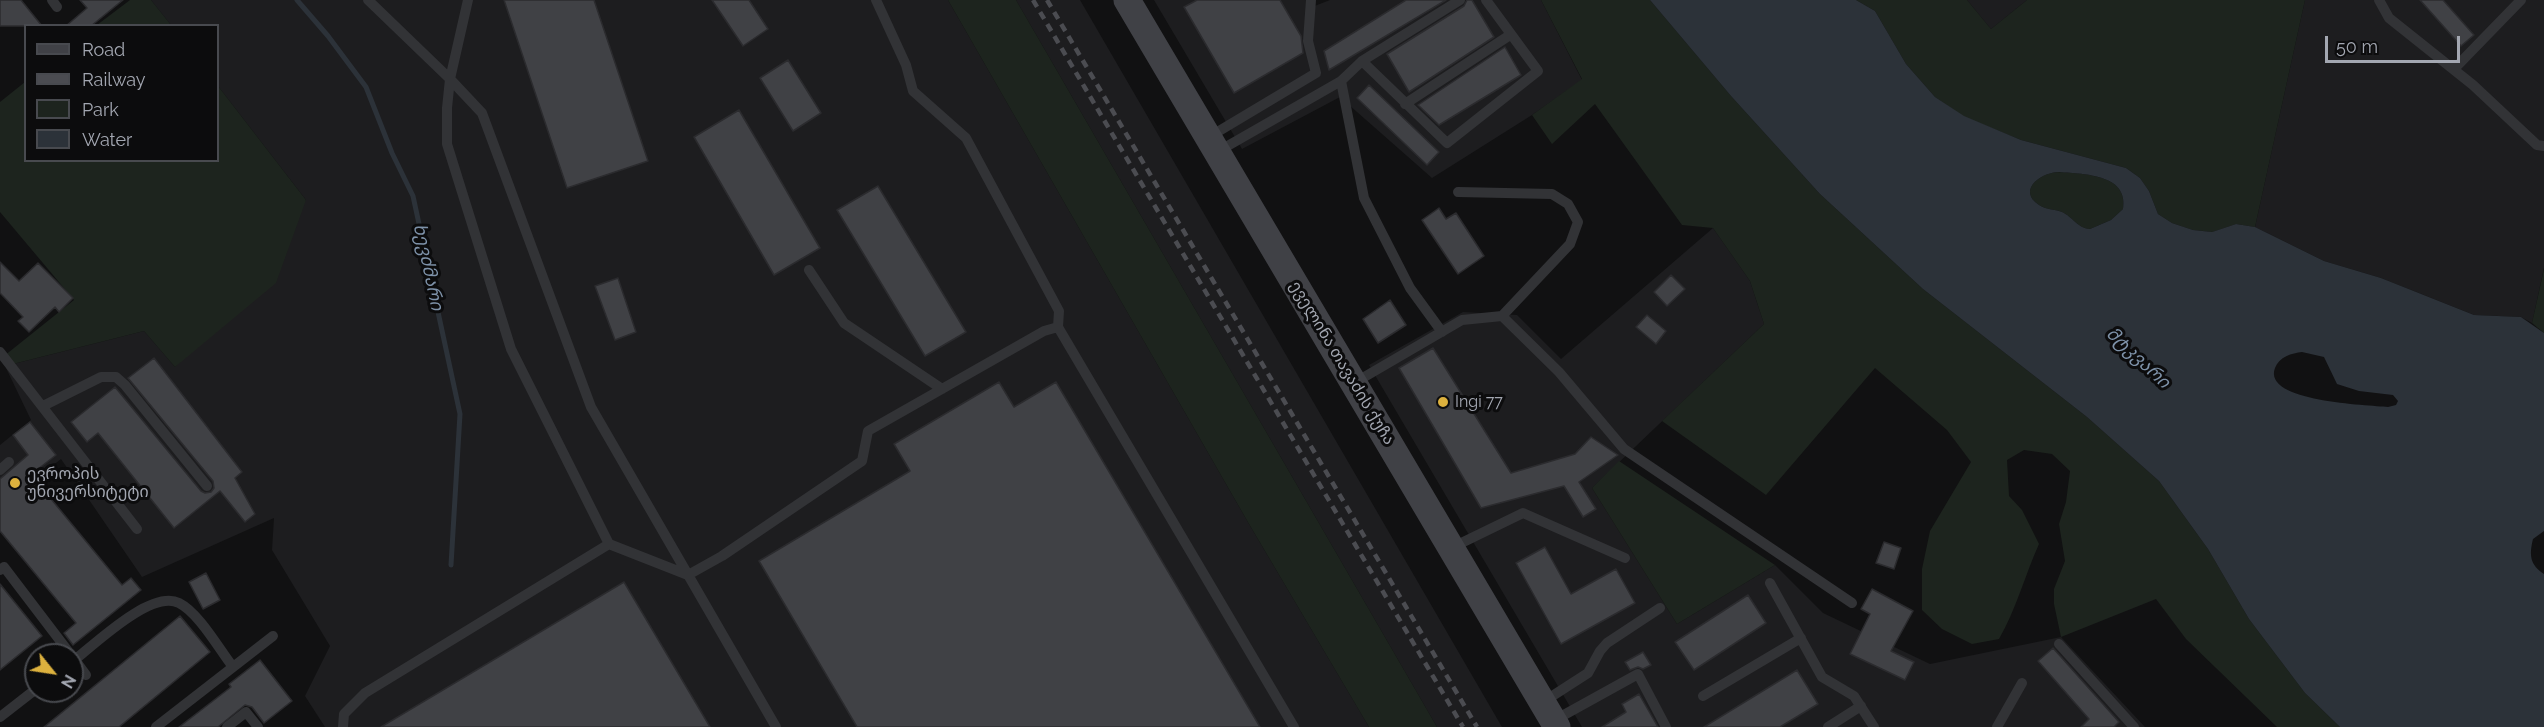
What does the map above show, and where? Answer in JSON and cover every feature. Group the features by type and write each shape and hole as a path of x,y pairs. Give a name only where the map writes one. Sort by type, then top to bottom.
{"main road":[{"name":"ეველინა თავაძის ქუჩა","path":"1127,0 1551,717"}],"lane":[{"path":"368,0 482,113 591,407 776,727"},
{"path":"468,0 450,79 447,144 511,349 609,544 688,575"},
{"path":"876,0 906,65 913,91 966,138 1059,311 1058,327 1294,727"},
{"path":"1213,145 1316,73 1308,41 1311,0"},
{"path":"1213,145 1341,81 1362,61 1460,0"},
{"path":"1362,61 1447,143 1538,71 1486,0"},
{"path":"2379,0 2389,18 2454,69 2536,145 2544,146"},
{"path":"2454,69 2521,0"},
{"path":"1405,104 1510,34"},
{"path":"1341,81 1364,198 1410,288 1442,332"},
{"path":"1354,383 1462,320 1502,316 1570,244 1578,222 1568,204 1552,194 1458,192"},
{"path":"809,270 844,323 942,389"},
{"path":"1502,316 1559,372 1624,449 1852,603"},
{"path":"688,575 722,556 862,461 868,432 1044,331 1058,327"},
{"path":"0,352 137,529"},
{"path":"43,406 102,377 116,377 207,486"},
{"path":"1452,548 1523,513 1625,558"},
{"path":"343,727 344,714 365,693 609,544"},
{"path":"0,570 4,567 61,643"},
{"path":"1770,584 1822,677 1854,696 1874,727"},
{"path":"84,649 141,609 160,601 170,600 181,604 203,626 232,667"},
{"path":"1551,717 1588,673 1607,643 1660,608"},
{"path":"156,727 273,636"},
{"path":"1703,696 1801,638"},
{"path":"2059,644 2134,727"},
{"path":"1551,717 1638,674 1666,727"},
{"path":"1997,727 2022,683"},
{"path":"0,717 24,698"},
{"path":"1828,727 1861,706"},
{"path":"227,727 246,712 258,727"}],"shaded area":[{"path":"151,0 948,0 1249,524 1369,727 325,727 305,696 330,646 272,550 274,518 142,577 61,459 0,507 0,445 31,420 6,368 9,365 144,331 175,367 306,200 219,87 219,24 170,24"},
{"path":"1016,0 1080,0 1502,727 1437,727"},
{"path":"1154,0 1313,0 1312,7 1330,0 1541,0 1582,80 1532,115 1432,178 1340,97 1242,149"},
{"path":"1967,0 2027,0 1991,29"},
{"path":"2305,0 2544,0 2544,268 2532,323 2521,317 2474,315 2381,278 2324,261 2255,227"},
{"path":"1713,228 1750,281 1764,324 1592,488 1677,624 1775,565 1823,613 1930,664 2061,637 2145,727 1582,727 1369,365 1463,312 1517,315 1561,359"}],"green space":[{"path":"130,0 151,0 170,24 98,24"},
{"path":"948,0 1016,0 1437,727 1369,727 1249,524"},
{"path":"1541,0 1650,0 1731,96 1820,194 1923,289 2087,417 2159,481 2208,549 2249,619 2305,693 2340,727 2277,727 2186,639 2156,599 2061,637 2054,604 2054,589 2065,561 2059,524 2066,502 2070,471 2052,454 2024,450 2007,460 2009,496 2022,510 2039,544 1999,639 1972,644 1942,629 1922,610 1922,569 1930,531 1971,462 1947,430 1875,368 1766,495 1662,421 1764,324 1750,281 1713,228 1682,225 1595,104 1552,144 1532,115 1582,79"},
{"path":"1856,0 1967,0 1991,29 2027,0 2305,0 2255,227 2236,224 2212,232 2193,230 2172,223 2158,214 2149,191 2140,178 2126,168 2021,140 1964,117 1935,97 1906,64 1875,11"},
{"path":"24,83 24,162 219,162 219,87 306,200 276,283 175,367 144,331 9,365 4,356 74,300 0,212 0,102"},
{"path":"2057,172 2090,175 2111,182 2119,188 2123,197 2123,209 2111,220 2090,229 2082,227 2062,212 2042,207 2033,200 2030,189 2043,176"},
{"path":"2544,269 2544,333 2532,323"},
{"path":"1619,461 1775,565 1677,624 1592,488"}],"water":[{"name":"მტკვარი","path":"1650,0 1856,0 1875,11 1906,64 1935,97 1964,116 2021,140 2126,168 2140,178 2149,191 2158,214 2172,223 2193,230 2212,232 2236,224 2255,227 2324,261 2381,278 2474,315 2521,317 2544,333 2544,531 2533,539 2531,555 2533,563 2544,574 2544,727 2340,727 2305,693 2249,619 2208,549 2159,481 2087,417 1923,289 1820,194 1731,96","holes":["2057,172 2090,175 2111,182 2119,188 2123,197 2123,209 2111,220 2090,229 2082,227 2062,212 2042,207 2033,200 2030,189 2043,176","2302,352 2324,357 2337,384 2359,391 2393,395 2398,401 2396,405 2388,407 2319,400 2284,388 2275,379 2275,368 2283,358"]}],"building":[{"path":"0,0 21,0 40,24 24,24 24,26 0,26"},
{"path":"80,0 123,0 93,24 68,24 87,8"},
{"path":"504,0 594,0 648,161 567,188"},
{"path":"712,0 749,0 768,29 743,46"},
{"path":"1197,0 1280,0 1301,36 1303,53 1234,93 1184,7"},
{"path":"1406,0 1446,0 1329,70 1324,51"},
{"path":"1467,0 1472,0 1494,37 1409,92 1387,54 1464,6"},
{"path":"2420,0 2443,0 2474,35 2461,46"},
{"path":"1505,47 1521,75 1439,125 1418,105"},
{"path":"788,60 821,113 793,131 760,78"},
{"path":"1369,85 1439,152 1427,165 1357,98"},
{"path":"739,110 820,248 774,275 694,137"},
{"path":"878,186 966,332 925,356 837,210"},
{"path":"1439,208 1446,219 1456,213 1484,256 1458,274 1422,220"},
{"path":"0,262 19,281 38,263 73,298 59,312 55,307 29,332 18,321 23,317 0,293"},
{"path":"1671,275 1685,289 1667,306 1654,292"},
{"path":"618,278 636,332 615,340 595,286"},
{"path":"1390,300 1406,325 1378,343 1363,319"},
{"path":"1647,315 1666,331 1656,344 1636,327"},
{"name":"Ingi 77","path":"1433,348 1511,473 1575,454 1591,437 1618,455 1579,482 1596,509 1583,517 1564,486 1481,508 1399,368"},
{"path":"154,358 242,472 235,478 255,514 245,522 220,491 174,528 98,433 87,442 71,422 115,387 201,491 211,492 214,488 213,481 128,378"},
{"path":"999,382 1014,407 1056,382 1260,727 857,727 759,561 910,471 894,444"},
{"path":"30,422 56,455 33,473 36,475 33,477 122,585 131,578 141,590 75,643 72,643 64,633 76,623 0,531 0,479 28,455 13,435"},
{"path":"1884,542 1901,548 1894,569 1876,563"},
{"path":"1545,547 1571,594 1616,569 1635,603 1561,644 1516,563"},
{"path":"206,573 220,600 203,609 189,582"},
{"path":"624,582 710,727 381,727"},
{"path":"0,584 42,636 33,643 24,643 24,651 0,670"},
{"path":"1872,589 1913,611 1891,651 1914,662 1905,680 1850,654 1870,614 1861,609"},
{"path":"1748,595 1766,623 1694,670 1675,642"},
{"path":"180,616 210,652 119,727 44,727 73,703 84,703 84,694"},
{"path":"2053,648 2119,722 2114,727 2081,727 2089,719 2038,661"},
{"path":"1643,652 1651,665 1643,669 1638,667 1630,670 1625,662"},
{"path":"260,660 292,701 264,723 252,707 245,705 218,727 179,727 231,687 229,684"},
{"path":"1797,670 1818,704 1780,727 1704,727"},
{"path":"1639,694 1658,727 1602,727 1626,712 1622,704"}],"waterway":[{"name":"ხევძმარი","path":"297,0 328,36 366,87 392,153 413,196 460,414 451,565"}],"railway":[{"path":"1033,0 1463,727"},
{"path":"1047,0 1477,727"}],"place":[{"name":"Ingi 77","path":"1443,402"},
{"name":"ევროპის უნივერსიტეტი","path":"15,483"}]}
